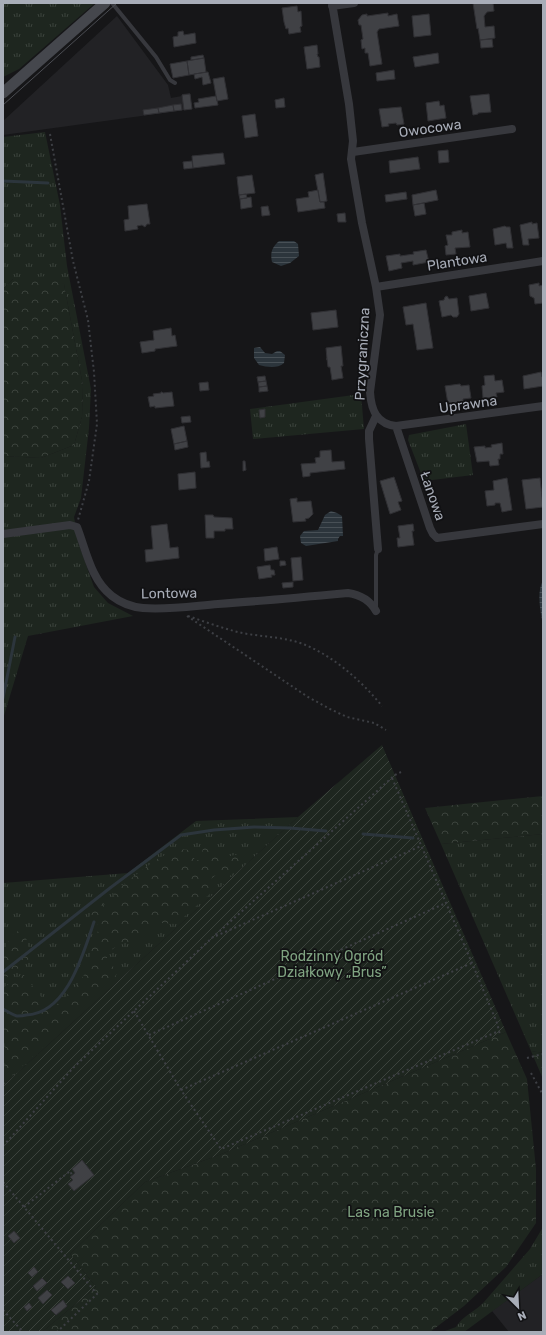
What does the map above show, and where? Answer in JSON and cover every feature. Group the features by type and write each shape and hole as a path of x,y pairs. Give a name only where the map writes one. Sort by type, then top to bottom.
{"main road":[{"path":"3,93 105,3"}],"street":[{"path":"332,5 354,3"},
{"name":"Przygraniczna","path":"332,5 348,98 352,159 362,223 376,287 380,315 370,392 371,407 376,416 369,430 378,549"},
{"name":"Owocowa","path":"352,152 512,129"},
{"name":"Plantowa","path":"376,287 543,261"},
{"name":"Uprawna","path":"396,426 543,406"},
{"path":"376,416 386,424 396,426"},
{"name":"Łanowa","path":"396,426 430,528 437,538 543,524"},
{"path":"3,534 70,525 77,527"},
{"name":"Lontowa","path":"77,527 87,556 98,580 111,596 129,605 142,608 172,608 348,593 355,594 366,599 376,611"}],"lane":[{"path":"112,3 156,57 170,80 175,83"},
{"name":"Przygraniczna","path":"376,611 376,555 378,549"}],"path":[{"path":"50,134 70,237 73,261 88,320 94,372 97,424 89,481 77,527"},
{"path":"382,706 367,688 334,661 312,648 290,640 251,635 234,631 185,615 308,697 347,717 374,723 386,730"},
{"path":"3,1146 74,1067 213,937 392,778 401,772"},
{"path":"392,778 472,963 497,1023 500,1035"},
{"path":"213,937 421,846"},
{"path":"149,1035 446,903"},
{"path":"181,1090 472,963"},
{"path":"134,1011 181,1090 221,1149 499,1031"},
{"path":"527,1058 543,1054"},
{"path":"532,1073 543,1095"},
{"path":"24,1206 70,1171 72,1175"},
{"path":"3,1182 97,1294 57,1332"},
{"path":"3,1310 23,1332"}],"shaded area":[{"path":"117,16 168,85 171,98 190,93 192,109 3,135 3,121"},
{"path":"279,241 294,241 298,244 299,256 290,263 281,266 272,262 271,259 272,250"},
{"path":"260,347 265,353 272,354 280,351 285,355 284,363 275,367 259,365 254,358 254,348"},
{"path":"331,511 342,516 343,536 340,536 338,541 306,546 301,543 300,536 304,531 318,530 325,515"},
{"path":"543,580 543,626 539,597"},
{"path":"543,1274 543,1332 509,1332 492,1311"}],"green space":[{"path":"3,3 95,3 19,69 3,77"},
{"path":"45,132 60,205 67,266 91,389 89,428 81,498 74,517 79,545 94,587 108,603 133,616 28,636 3,719 3,456 41,458 74,445 82,417 83,386 64,284 13,279 3,289 3,137"},
{"path":"48,276 64,284 83,386 82,417 74,445 41,458 3,456 3,289 13,279"},
{"path":"361,394 364,429 253,439 250,409"},
{"path":"466,424 473,475 424,481 408,440 409,435"},
{"name":"Rodzinny Ogród Działkowy „Brus”","path":"382,745 506,1032 219,1155 145,1182 70,1254 96,1287 42,1332 3,1332 3,1086 298,817"},
{"path":"543,796 543,834 441,844 425,808"},
{"path":"298,817 3,1086 3,883 128,873 196,821"},
{"path":"543,834 543,1053 531,1051 441,844"},
{"path":"204,840 209,841 213,853 222,859 236,855 251,856 230,876 217,874 211,879 213,891 176,924 161,923 139,938 117,946 107,953 107,962 119,971 106,988 3,1084 3,1067 4,1068 6,1053 3,1034 3,988 23,974 46,1003 59,1004 77,985 89,968 90,953 98,931 97,921 89,918 94,904 104,901 101,920 111,912 116,902 113,892 157,859 177,849 190,850 195,860 201,860"},
{"path":"16,931 25,934 31,957 3,980 3,959 5,948"},
{"name":"Las na Brusie","path":"506,1032 527,1079 536,1169 536,1223 506,1267 464,1306 430,1332 42,1332 96,1287 70,1254 145,1182 219,1155"},
{"path":"531,1051 543,1053 543,1079"},
{"path":"543,1227 543,1274 464,1332 445,1332 456,1327 462,1320 484,1302 530,1249"}],"building":[{"path":"473,3 493,3 494,11 487,12 484,16 485,27 494,26 495,38 480,40"},
{"path":"297,6 298,12 301,11 301,32 289,34 288,28 286,29 284,22 282,8"},
{"path":"388,13 388,16 397,14 399,26 379,29 377,32 382,64 370,66 368,53 365,53 365,48 362,49 361,40 363,39 361,25 359,25 358,20 362,15 367,14 367,16"},
{"path":"429,14 431,35 414,37 412,16"},
{"path":"183,31 184,35 195,33 196,43 174,47 173,37 178,36 178,32"},
{"path":"492,39 493,47 481,48 480,40"},
{"path":"317,45 317,54 319,57 320,67 307,69 304,47"},
{"path":"438,53 439,63 415,67 413,57"},
{"path":"203,55 204,58 191,60 191,57"},
{"path":"204,58 206,72 189,75 187,61"},
{"path":"187,61 189,75 173,78 170,64"},
{"path":"394,70 395,79 377,81 376,73"},
{"path":"208,72 211,83 203,85 202,77 195,79 194,74"},
{"path":"224,77 228,99 217,101 213,79"},
{"path":"190,94 192,109 184,110 182,95"},
{"path":"489,94 491,112 473,115 470,96"},
{"path":"216,96 218,105 195,108 194,103 199,102 198,99"},
{"path":"284,98 285,107 276,108 275,100"},
{"path":"439,101 440,106 444,105 446,118 428,121 426,103"},
{"path":"181,104 182,110 174,111 173,105"},
{"path":"173,105 174,111 159,113 158,108"},
{"path":"401,107 404,124 388,124 389,126 382,127 379,109"},
{"path":"158,108 159,113 144,115 143,110"},
{"path":"255,114 258,136 245,138 242,116"},
{"path":"448,150 449,162 439,163 438,151"},
{"path":"223,153 225,164 193,168 192,156"},
{"path":"418,157 420,169 390,173 389,161"},
{"path":"192,161 193,168 184,169 183,162"},
{"path":"323,173 327,201 320,202 315,175"},
{"path":"252,175 255,193 239,195 237,177"},
{"path":"318,190 320,202 324,202 325,208 298,212 296,199 309,197 308,192"},
{"path":"436,190 438,200 413,205 412,195"},
{"path":"406,192 407,199 386,202 385,195"},
{"path":"246,194 247,198 240,199 239,195"},
{"path":"251,197 252,207 241,209 240,199"},
{"path":"424,203 426,214 415,216 413,205"},
{"path":"147,204 150,224 147,224 145,227 142,225 137,226 138,229 125,231 124,220 129,219 128,206"},
{"path":"268,206 270,215 262,216 261,207"},
{"path":"345,213 346,222 338,222 337,214"},
{"path":"532,222 532,224 537,223 539,238 528,239 529,245 523,245 520,225"},
{"path":"505,226 510,227 513,248 507,248 506,243 495,245 493,229"},
{"path":"462,230 462,233 468,232 470,247 455,248 456,254 446,255 445,246 448,245 446,235 452,235 452,232"},
{"path":"426,250 429,262 413,265 413,261 401,263 402,268 389,271 386,256 414,254 413,252"},
{"path":"539,283 539,286 543,285 543,303 535,304 534,298 530,296 529,285"},
{"path":"486,293 489,308 471,311 469,296"},
{"path":"447,296 449,299 457,298 459,314 457,317 453,317 451,315 442,317 439,301 444,300"},
{"path":"426,303 433,348 417,350 413,324 406,325 403,307"},
{"path":"336,310 338,327 313,330 311,313"},
{"path":"171,328 172,336 175,335 177,346 155,349 155,351 142,353 140,342 154,340 153,331"},
{"path":"341,346 343,366 341,366 343,378 332,380 330,367 328,367 326,348"},
{"path":"541,372 542,377 543,376 543,386 524,389 523,376"},
{"path":"494,375 495,381 502,380 504,392 496,393 497,397 483,398 482,386 485,385 484,376"},
{"path":"265,376 266,381 258,382 257,377"},
{"path":"266,381 267,386 259,387 258,382"},
{"path":"208,382 209,390 200,391 199,383"},
{"path":"460,384 461,386 469,385 471,398 463,399 463,402 448,404 445,386"},
{"path":"267,386 268,391 259,392 259,387"},
{"path":"172,392 174,406 155,408 155,406 150,407 148,397 154,396 153,394"},
{"path":"265,409 265,417 260,418 259,410"},
{"path":"190,416 191,422 182,423 181,417"},
{"path":"184,426 187,441 174,444 171,429"},
{"path":"187,441 188,447 175,450 174,444"},
{"path":"502,443 503,454 500,454 500,459 498,459 499,465 490,466 489,461 477,462 474,447 492,447 491,445"},
{"path":"331,450 332,462 344,461 345,469 310,473 310,476 303,477 301,464 316,463 315,458 320,457 320,451"},
{"path":"206,452 207,462 209,461 210,467 201,468 200,453"},
{"path":"243,461 245,461 246,470 243,471"},
{"path":"195,472 196,488 179,490 178,474"},
{"path":"394,477 402,501 398,502 401,510 390,514 380,481"},
{"path":"507,478 512,510 502,512 500,503 487,506 485,491 494,490 493,481"},
{"path":"540,478 543,507 526,509 522,480"},
{"path":"297,498 297,502 311,501 313,514 309,518 305,519 306,521 293,522 290,499"},
{"path":"205,515 232,518 233,529 214,531 214,538 206,538"},
{"path":"167,524 170,548 178,547 179,558 146,562 145,550 153,549 151,526"},
{"path":"413,524 414,531 412,531 414,545 398,547 397,538 400,538 398,526"},
{"path":"277,547 279,559 265,561 264,549"},
{"path":"301,557 303,580 293,581 291,558"},
{"path":"280,561 285,561 286,565 280,566"},
{"path":"270,565 271,570 274,570 275,575 271,575 272,577 259,579 257,567"},
{"path":"293,582 293,587 283,588 282,583"},
{"path":"82,1160 94,1175 74,1191 68,1184 73,1180 70,1177 75,1173 72,1169"},
{"path":"14,1231 20,1238 14,1243 8,1236"},
{"path":"34,1267 38,1272 32,1277 28,1273"},
{"path":"68,1276 75,1283 68,1289 61,1282"},
{"path":"42,1278 47,1283 37,1291 33,1286"},
{"path":"47,1290 52,1295 43,1304 38,1298"},
{"path":"63,1300 67,1306 56,1315 51,1310"},
{"path":"29,1303 32,1307 27,1311 24,1307"}],"waterway":[{"path":"3,181 48,183"},
{"path":"3,698 15,637"},
{"path":"3,972 110,888 181,835 214,830 254,827 326,831"},
{"path":"363,834 413,838"},
{"path":"3,1009 11,1014 21,1016 40,1012 52,1005 63,994 71,980 94,922"}],"tram line":[{"path":"3,105 117,3"}]}
